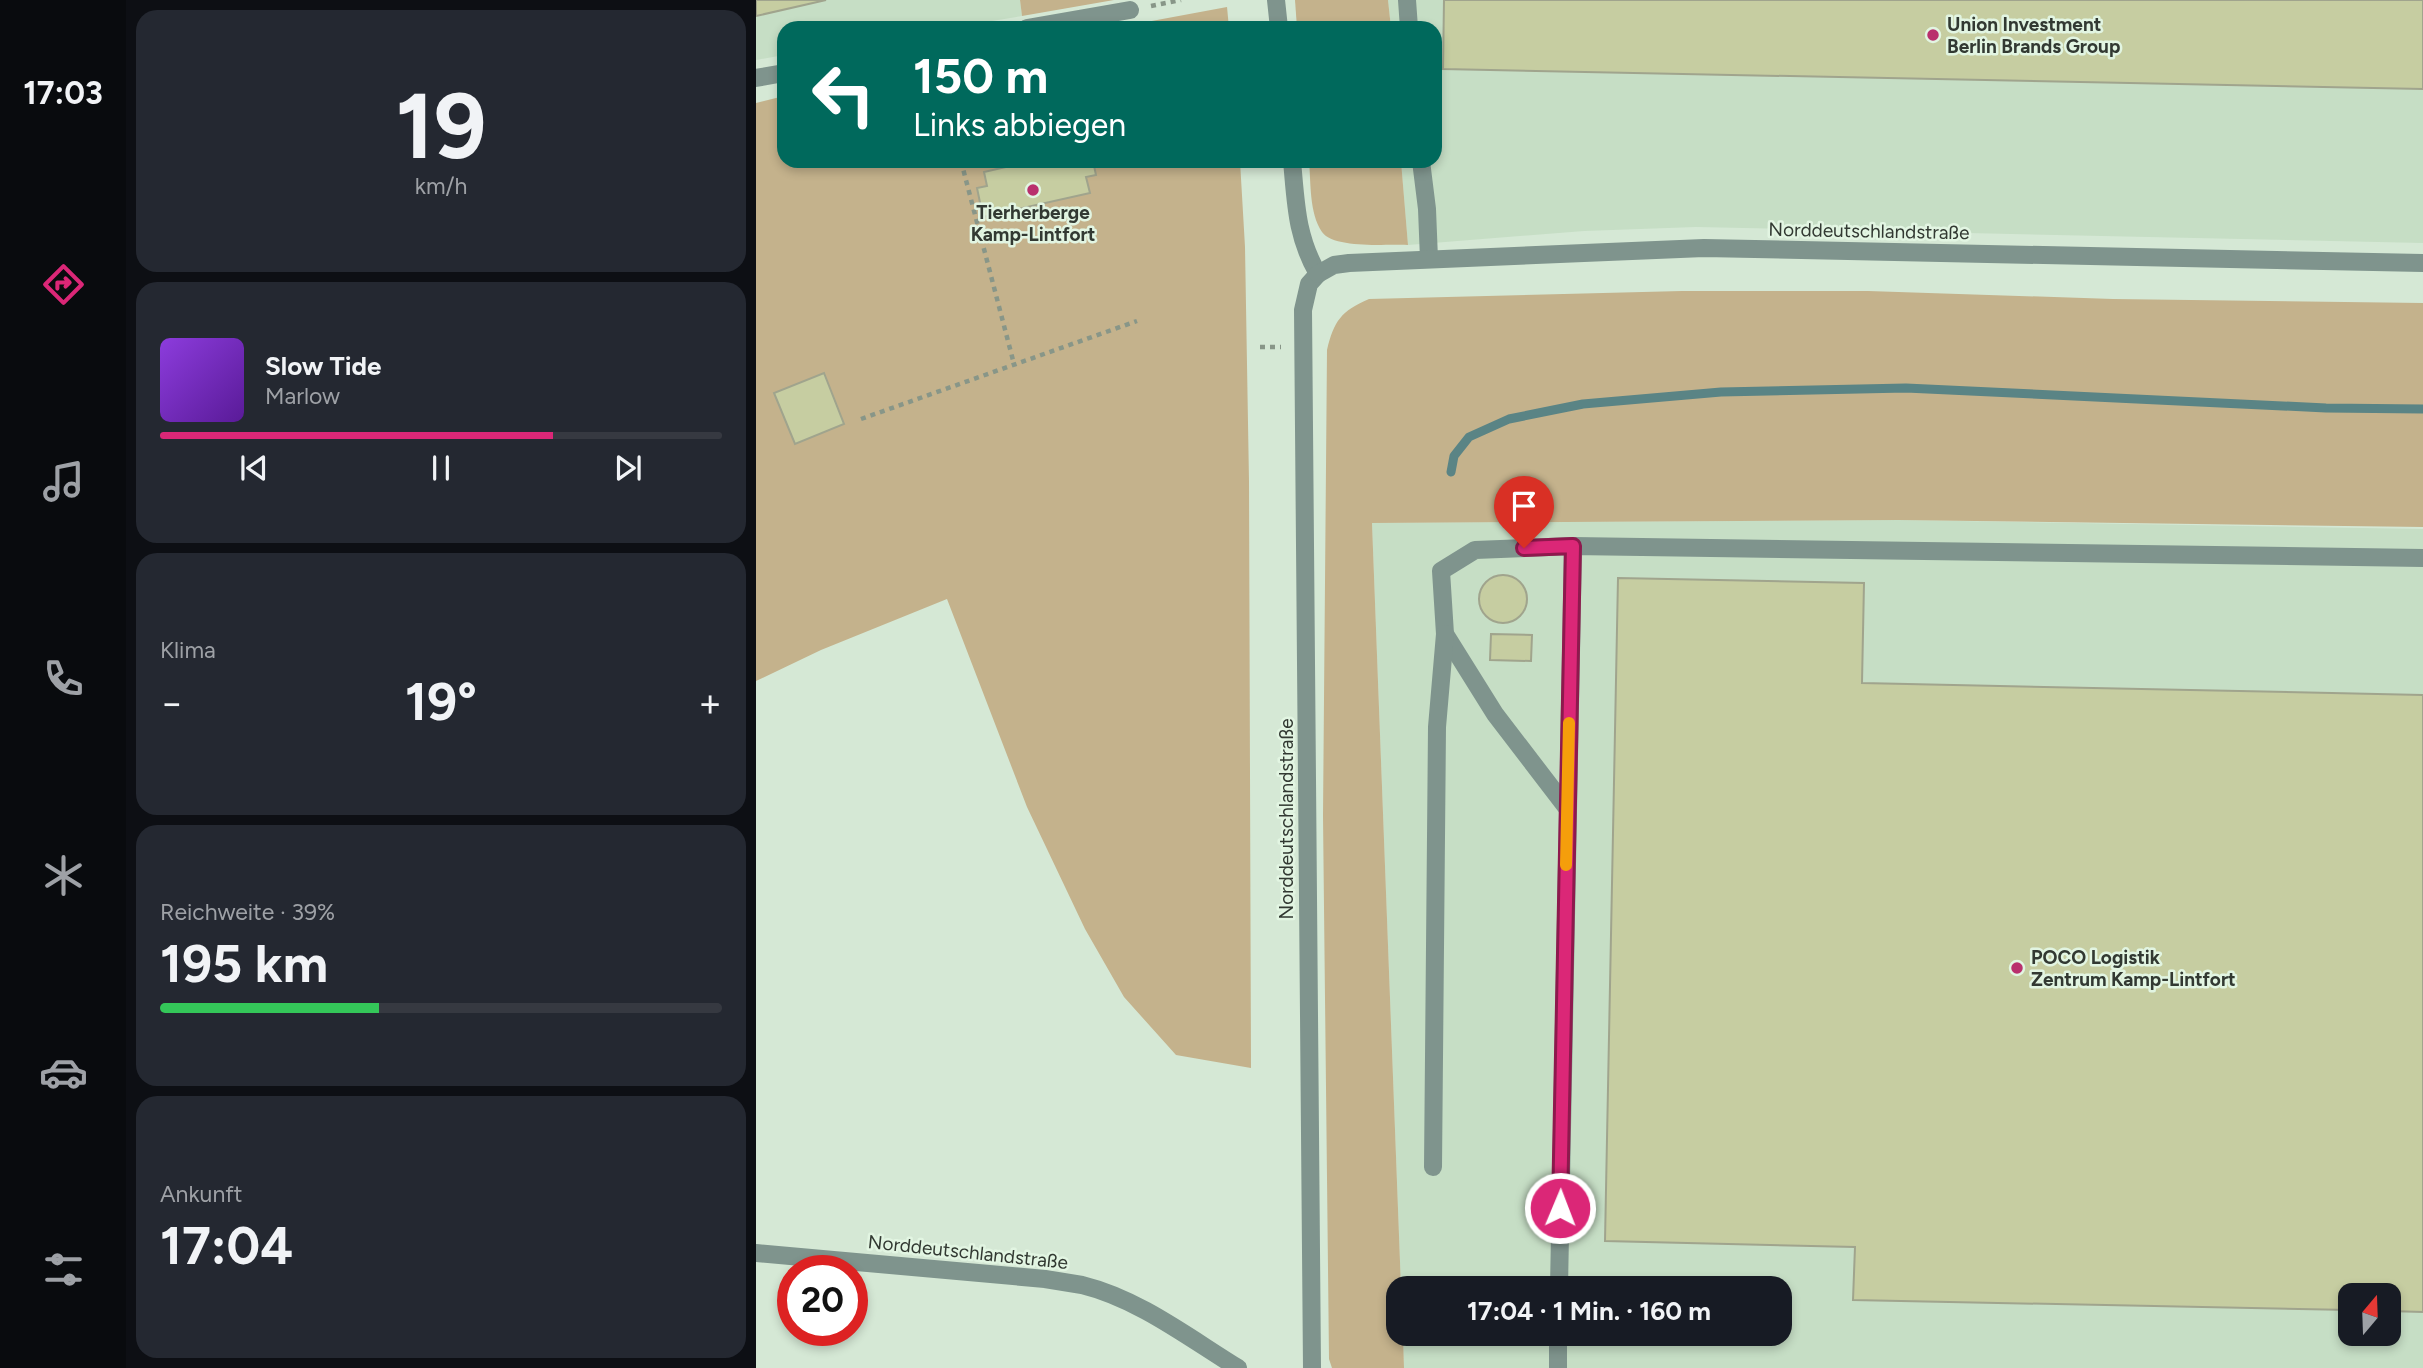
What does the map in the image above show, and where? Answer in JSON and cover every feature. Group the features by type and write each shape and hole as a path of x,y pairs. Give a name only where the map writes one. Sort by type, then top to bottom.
{"street":[{"path":"1276,0 1278,21"},
{"path":"1407,0 1408,21"},
{"path":"1065,21 1130,9"},
{"path":"756,78 777,74"},
{"path":"1293,168 1298,223 1305,252 1318,274"},
{"path":"1422,168 1429,259"},
{"name":"Norddeutschlandstraße","path":"1312,1368 1303,310 1304,295 1318,274 1334,265 1704,248 2423,263"},
{"path":"1433,1167 1437,727 1445,634 1441,571 1475,550 1573,546 2423,558"},
{"path":"1559,1276 1573,546"},
{"path":"1445,634 1495,714 1567,808"},
{"name":"Norddeutschlandstraße","path":"756,1253 1031,1278 1084,1286 1118,1298 1157,1317 1238,1368"},
{"path":"1558,1346 1558,1368"}],"path":[{"path":"1130,9 1181,0"},
{"path":"963,168 1014,364"},
{"path":"861,419 1137,321"}],"shaded area":[{"path":"756,0 1020,0 1022,16 992,21 777,21 777,56 756,60"},
{"path":"1020,0 1114,0 1022,16"},
{"path":"1295,0 1388,0 1390,21 1296,21"},
{"path":"1388,0 2423,0 2423,243 1696,227 1584,231 1408,245 1402,168 1442,168 1442,21 1390,21"},
{"path":"1227,7 1228,21 1152,21"},
{"path":"777,98 777,168 1240,168 1245,247 1249,481 1251,1068 1176,1055 1124,997 1085,929 1027,807 947,599 821,650 756,681 756,103"},
{"path":"1309,168 1402,168 1408,245 1349,243 1328,237 1318,224 1311,197"},
{"path":"1682,291 1868,291 2113,299 2423,303 2423,527 1898,520 1372,523 1401,1276 1386,1276 1386,1346 1403,1346 1404,1368 1332,1368 1329,1359 1323,816 1327,350 1340,318 1369,299"},
{"name":"POCO Logistik Zentrum Kamp-Lintfort","path":"1898,520 2423,529 2423,1368 1404,1368 1403,1346 1792,1346 1792,1276 1401,1276 1372,523"}],"building":[{"path":"756,0 826,0 756,16"},
{"name":"Union Investment Berlin Brands Group","path":"1444,0 2423,0 2423,89 1443,69"},
{"name":"Tierherberge Kamp-Lintfort","path":"1001,168 1094,168 1096,175 1086,177 1090,193 983,217 977,188 987,186 984,172"},
{"path":"824,373 844,424 795,444 774,393"},
{"path":"1503,575 1520,582 1527,599 1520,616 1503,623 1486,616 1479,599 1486,582"},
{"name":"POCO Logistik Zentrum Kamp-Lintfort","path":"1618,578 1864,583 1862,683 2423,695 2423,1312 2401,1311 2401,1283 2338,1283 2338,1310 1853,1300 1855,1247 1605,1241"},
{"path":"1491,634 1532,635 1531,661 1490,660"}],"waterway":[{"path":"1451,472 1454,456 1469,437 1509,419 1583,404 1721,392 1906,388 2326,408 2423,409"}],"slow traffic":[{"path":"1566,865 1569,723"}],"place":[{"name":"Union Investment Berlin Brands Group","path":"1933,35"},
{"name":"Tierherberge Kamp-Lintfort","path":"1033,190"},
{"name":"POCO Logistik Zentrum Kamp-Lintfort","path":"2017,968"}],"route":[{"path":"1524,548 1573,546 1560,1208"}]}
